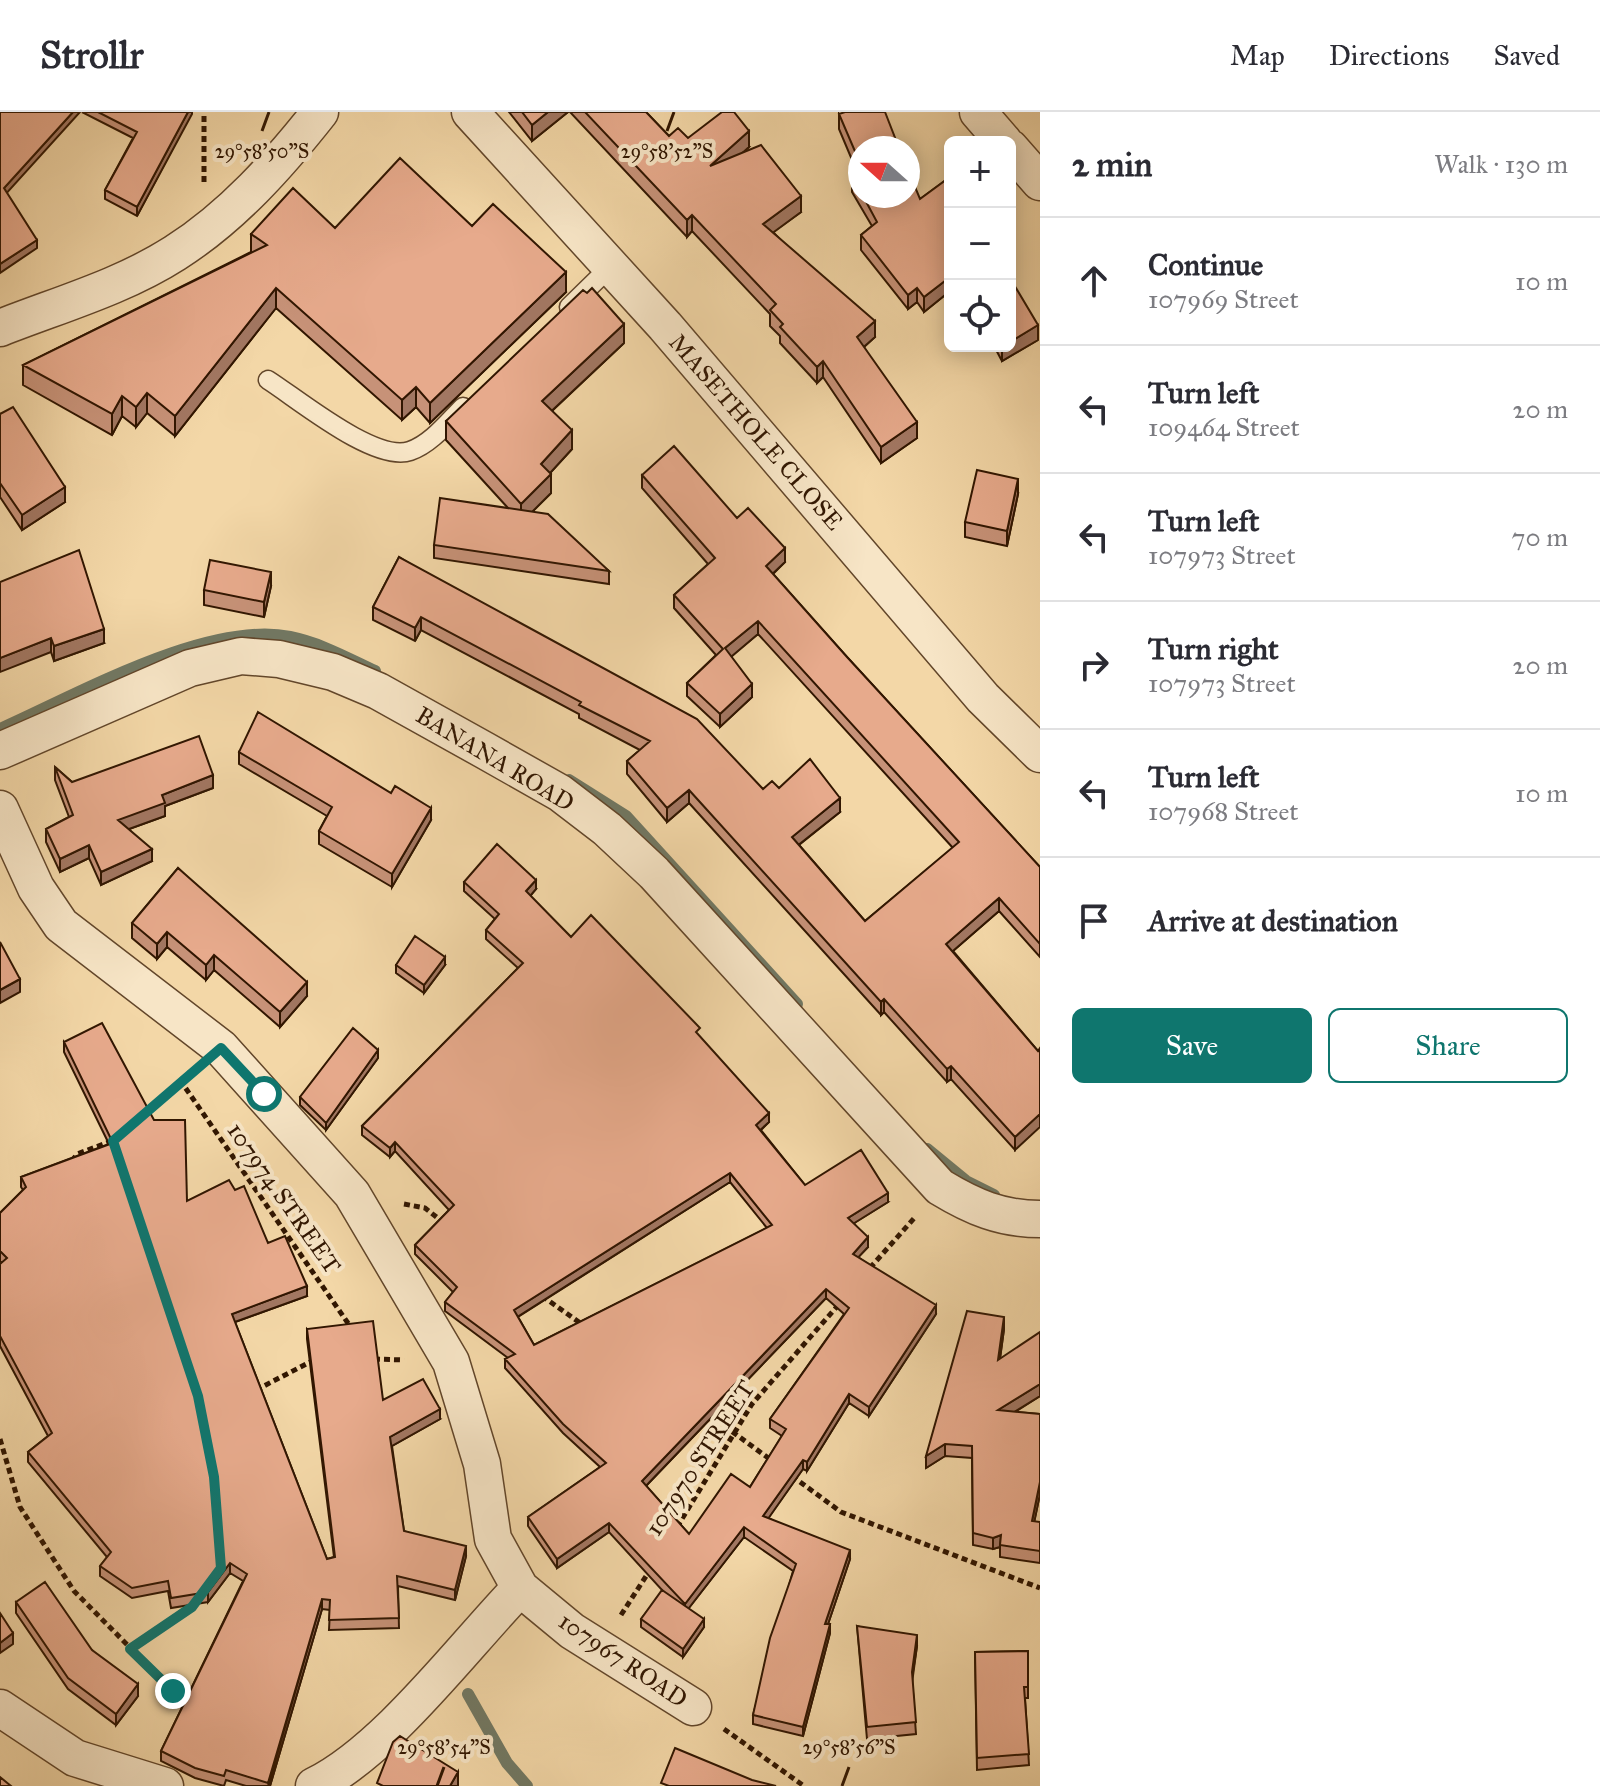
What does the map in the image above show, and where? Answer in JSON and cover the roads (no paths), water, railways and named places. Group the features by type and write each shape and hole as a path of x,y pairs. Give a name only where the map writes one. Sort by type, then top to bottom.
{"street":[{"path":"0,328 111,285 175,253 264,179 320,112"},
{"name":"MASETHOLE CLOSE","path":"470,112 611,266 983,698 1040,754"},
{"path":"978,112 999,136"},
{"path":"1016,155 1040,182"},
{"name":"BANANA ROAD","path":"0,751 190,668 241,656 279,659 333,672 378,691 560,793 607,829 654,873 940,1187 975,1208 1013,1219 1040,1219"},
{"path":"0,809 36,888 61,925 221,1048 352,1194 451,1362 482,1464 493,1539 520,1588 431,1686 359,1755 314,1786"},
{"name":"107967 ROAD","path":"520,1588 599,1650 693,1707"},
{"path":"0,1708 75,1758 165,1786"}],"lane":[{"path":"557,318 611,266"},
{"path":"268,380 357,438 377,449 399,453 426,443 480,391"}],"waterway":[{"path":"0,729 142,664 221,640 257,635 290,637 323,647 375,671"},
{"path":"569,780 626,816 797,1004"},
{"path":"927,1149 966,1181 994,1195"},
{"path":"468,1694 507,1763 527,1786"}]}
